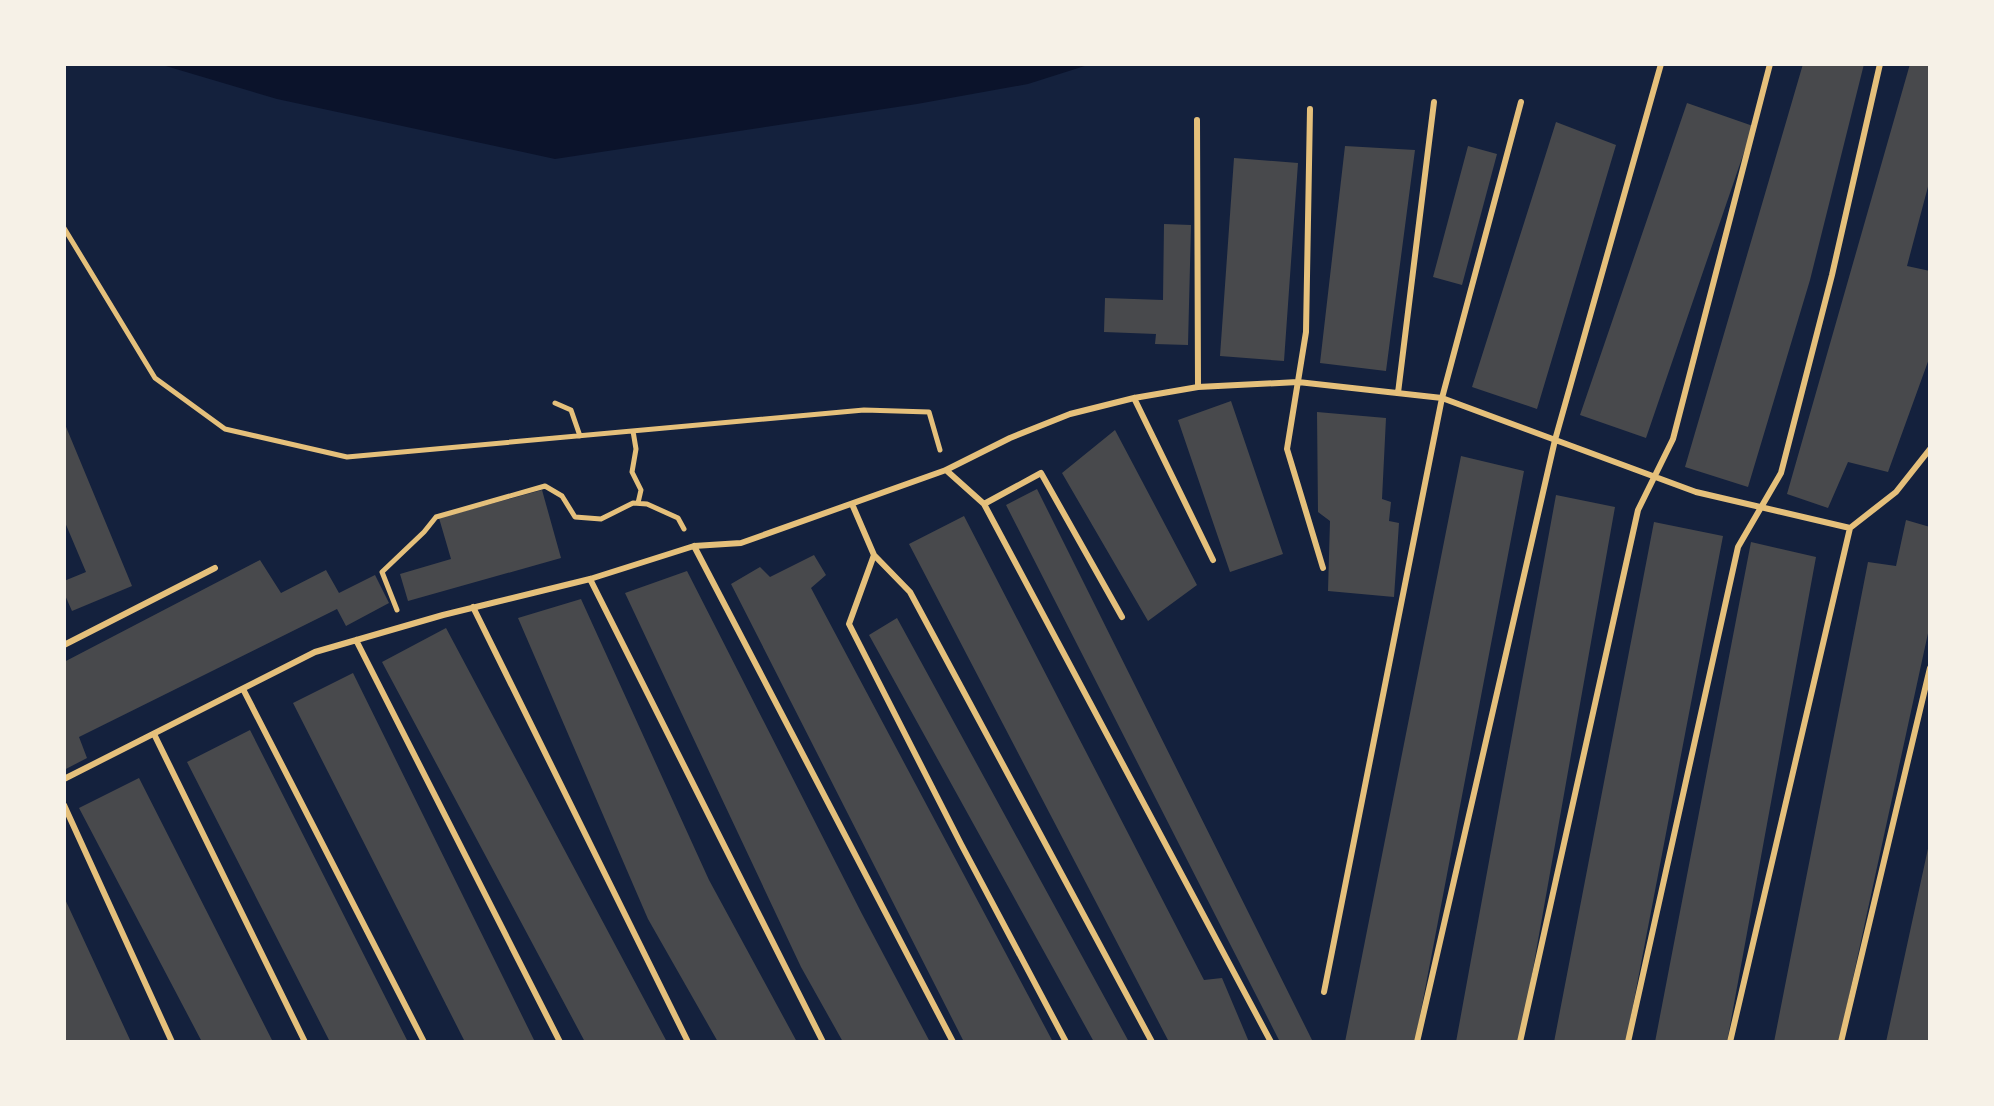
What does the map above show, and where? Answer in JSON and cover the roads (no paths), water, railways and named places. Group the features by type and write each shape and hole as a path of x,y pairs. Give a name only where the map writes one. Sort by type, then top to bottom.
{"lane":[{"path":"1417,1042 1555,440 1661,64"},
{"path":"1520,1042 1638,510 1673,439 1770,64"},
{"path":"1628,1042 1738,547 1781,473 1832,275 1880,64"},
{"path":"1398,393 1434,102"},
{"path":"1324,992 1442,398 1521,102"},
{"path":"1310,109 1306,332 1287,449 1323,568"},
{"path":"1197,120 1198,387"},
{"path":"64,779 315,652 473,607 590,579 694,546 741,543 946,470 1010,438 1070,414 1134,398 1198,387 1298,382 1442,398 1653,478 1760,508 1850,528"},
{"path":"1134,398 1213,560"},
{"path":"1730,1042 1850,528 1896,492 1930,449"},
{"path":"946,470 984,504 1271,1042"},
{"path":"984,504 1041,473 1122,617"},
{"path":"852,504 874,555 910,592 1152,1042"},
{"path":"694,546 953,1042"},
{"path":"874,555 849,624 1066,1042"},
{"path":"64,645 215,568"},
{"path":"590,579 823,1042"},
{"path":"473,607 688,1042"},
{"path":"356,640 560,1042"},
{"path":"1841,1042 1930,668"},
{"path":"243,689 424,1042"},
{"path":"154,734 305,1042"},
{"path":"64,805 172,1042"}],"water":[{"path":"159,64 1091,64 1028,84 917,104 555,159 277,99"}]}
